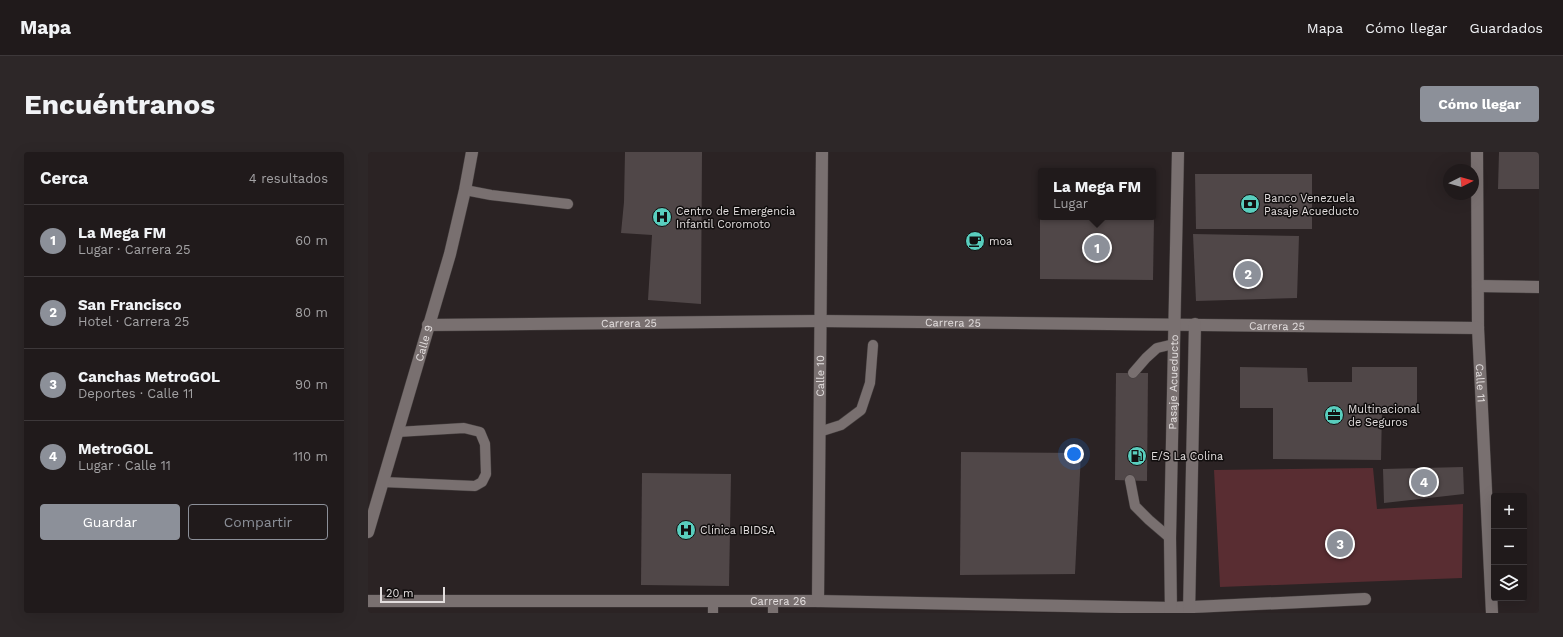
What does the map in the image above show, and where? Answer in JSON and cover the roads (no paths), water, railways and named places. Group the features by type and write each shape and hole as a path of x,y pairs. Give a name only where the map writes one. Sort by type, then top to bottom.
{"street":[{"name":"Calle 9","path":"368,532 450,254 472,152"},
{"name":"Calle 10","path":"818,601 822,152"},
{"name":"Pasaje Acueducto","path":"1171,610 1170,538 1178,152"},
{"name":"Calle 11","path":"1477,152 1478,328 1492,613"},
{"path":"1478,286 1539,287"},
{"name":"Carrera 25","path":"428,325 820,321 1478,328"},
{"path":"1188,610 1196,324"},
{"name":"Carrera 26","path":"368,601 713,607 773,601 818,601 1188,610 1365,599"}],"lane":[{"path":"465,190 491,195 568,204"},
{"path":"1133,373 1157,348 1174,344"},
{"path":"819,432 841,425 861,410 870,383 873,345"},
{"path":"383,482 475,486 482,482 486,474 485,444 480,432 464,428 397,432"},
{"path":"1130,480 1135,506 1170,538"},
{"path":"773,601 773,613"}],"place":[{"name":"Banco Venezuela Pasaje Acueducto","path":"1250,204"},
{"name":"Centro de Emergencia Infantil Coromoto","path":"662,217"},
{"name":"moa","path":"975,241"},
{"name":"La Mega FM","path":"1097,248"},
{"name":"San Francisco","path":"1248,274"},
{"name":"Multinacional de Seguros","path":"1334,415"},
{"name":"E/S La Colina","path":"1137,456"},
{"name":"MetroGOL","path":"1424,482"},
{"name":"Clínica IBIDSA","path":"686,530"},
{"name":"Canchas MetroGOL","path":"1340,544"}]}
